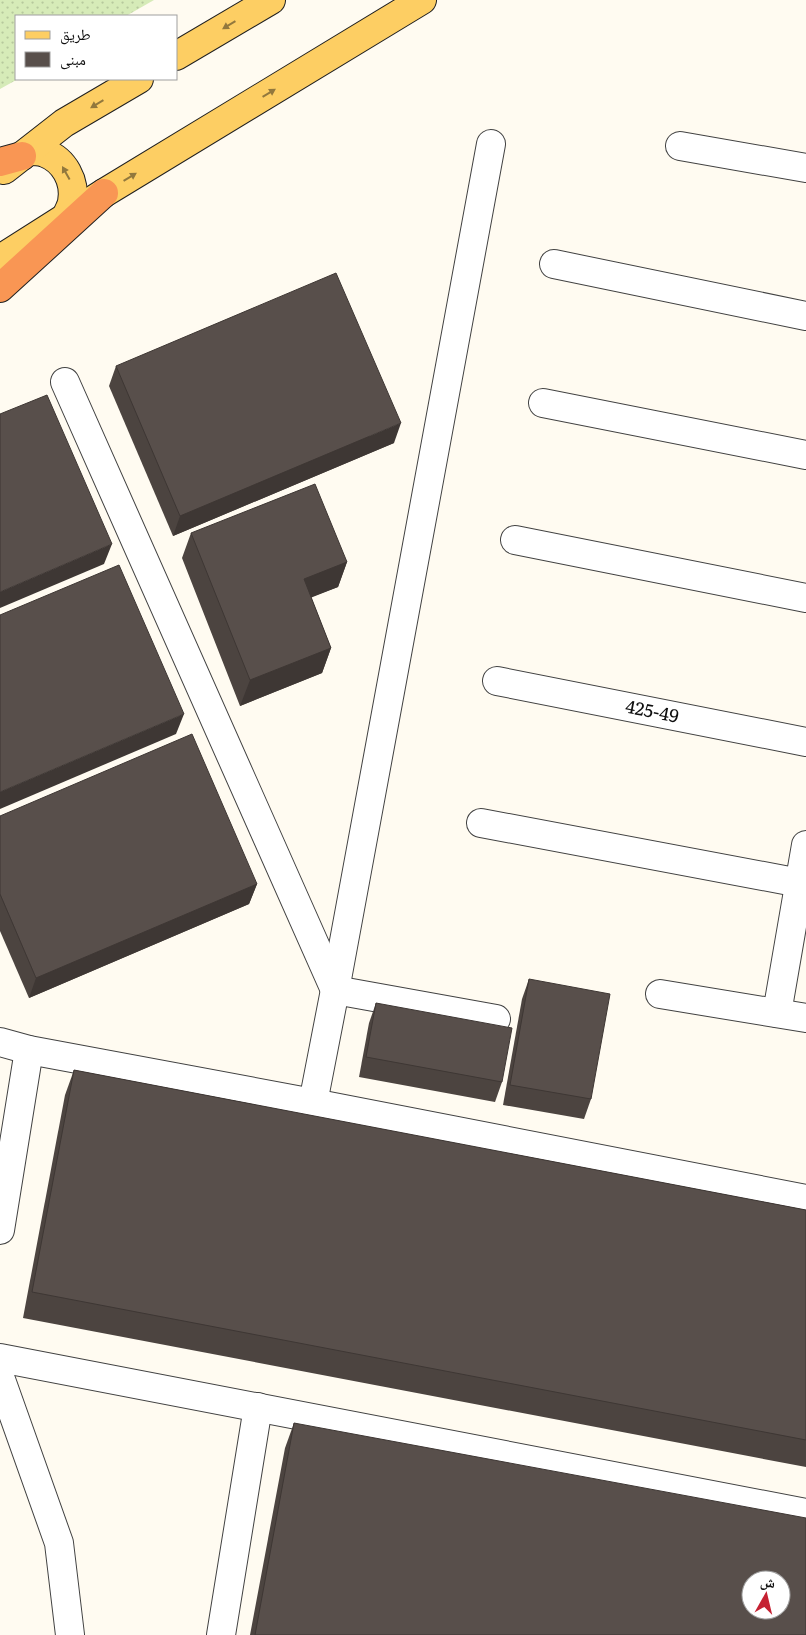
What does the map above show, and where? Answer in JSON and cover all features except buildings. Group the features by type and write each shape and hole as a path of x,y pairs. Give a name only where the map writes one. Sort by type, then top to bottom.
{"highway":[{"path":"0,288 104,193"}],"main road":[{"path":"178,55 271,0"},
{"path":"0,259 66,216 422,0"},
{"path":"0,173 17,156 64,123 137,80"},
{"path":"17,156 44,153 58,160 68,172 73,187 72,203 66,216"}],"street":[{"path":"313,1103 491,144"},
{"path":"680,146 806,168"},
{"path":"554,264 806,316"},
{"path":"65,382 335,990"},
{"path":"543,404 806,455"},
{"path":"515,540 806,598"},
{"name":"425-49","path":"497,681 806,742"},
{"path":"481,823 800,882"},
{"path":"777,1013 805,853"},
{"path":"335,990 496,1019"},
{"path":"660,994 806,1018"},
{"path":"0,1042 28,1050 313,1103 806,1199"},
{"path":"0,1230 28,1050"},
{"path":"0,1358 806,1513"},
{"path":"0,1378 59,1543 70,1635"},
{"path":"221,1635 258,1407"}],"green space":[{"path":"0,0 154,0 128,15 15,15 16,80 0,89"}]}
